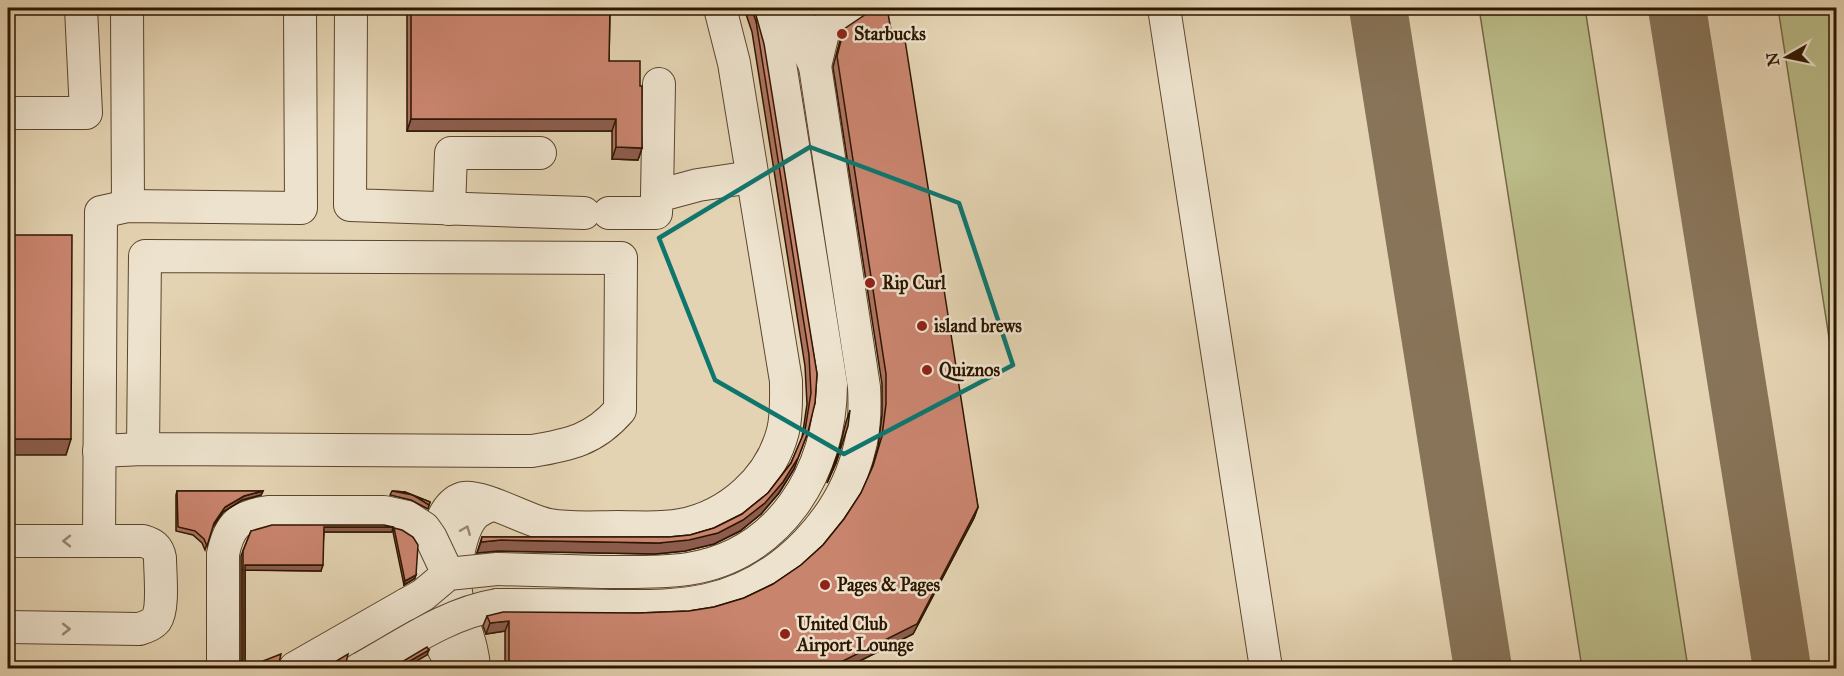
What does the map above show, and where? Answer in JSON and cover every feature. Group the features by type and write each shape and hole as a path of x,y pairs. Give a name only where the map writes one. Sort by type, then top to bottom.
{"lane":[{"path":"8,113 87,113 81,8"},
{"path":"127,8 128,206"},
{"path":"99,541 101,212 128,206 301,208 300,8"},
{"path":"351,8 350,196 355,257"},
{"path":"456,669 448,661 445,653 435,621 431,596 432,566 443,516 448,507 462,498 475,498 549,525 671,527 701,520 725,509 744,494 763,474 775,454 783,431 787,409 786,381 734,63 720,8"},
{"path":"294,669 423,595 448,574 497,570 667,572 708,564 737,553 771,530 802,494 813,473 827,432 831,408 831,384 778,51 766,8"},
{"path":"362,669 466,611 497,605 668,606 708,600 742,588 777,568 807,542 837,503 850,478 861,441 864,387 815,66 804,42 797,8"},
{"path":"815,66 824,29 854,8"},
{"path":"1164,8 1266,669"},
{"path":"301,187 449,209 657,213 659,84"},
{"path":"449,209 451,153 540,153"},
{"path":"657,196 698,185 752,177"},
{"path":"99,451 143,448 532,451 562,447 581,441 609,423 620,410 621,258 145,256 143,448"},
{"path":"474,669 473,651 456,592 456,569 461,543 469,522 476,513 492,504"},
{"path":"223,669 223,554 227,537 233,526 252,514 384,512 407,517 424,528 448,574"},
{"path":"8,541 143,541 153,544 159,550 160,558 159,611 156,620 148,626 139,628 8,627"}],"highlighted area":[{"path":"810,147 959,203 1013,365 844,454 715,380 659,238"}],"green space":[{"path":"1479,8 1585,8 1688,668 1582,668"},
{"path":"1778,8 1836,8 1836,383"}],"building":[{"path":"411,8 610,8 609,61 640,61 642,148 616,147 616,119 411,119"},
{"path":"751,8 754,8 764,44 817,374 815,403 808,432 798,458 783,482 765,503 743,520 718,533 689,540 659,543 501,540 481,542 482,537 690,535 714,528 742,514 768,493 791,463 805,430 811,393 809,355 756,21"},
{"path":"872,8 887,8 893,41 905,40 978,507 917,624 827,669 509,669 509,621 490,623 487,616 503,612 689,611 714,607 744,598 773,584 801,565 823,545 861,493 873,466 882,436 886,404 886,374 837,56 844,29"},
{"path":"8,235 72,235 71,439 8,439"},
{"path":"177,491 263,491 244,496 225,507 214,523 207,546 204,539 195,531 178,527"},
{"path":"414,496 430,502 429,505"},
{"path":"272,525 384,525 393,527 324,527 323,565 245,565 245,668 281,654 279,663 281,669 240,669 243,659 243,551 251,531"},
{"path":"394,528 413,537 418,545 416,575 405,581"},
{"path":"427,647 429,650 396,669 390,669"},
{"path":"348,654 346,663 348,669 323,669"}],"taxiway":[{"path":"1378,8 1483,668"},
{"path":"1677,8 1782,668"}],"place":[{"name":"Starbucks","path":"842,34"},
{"name":"Rip Curl","path":"870,283"},
{"name":"island brews","path":"922,326"},
{"name":"Quiznos","path":"927,370"},
{"name":"Pages & Pages","path":"825,585"},
{"name":"United Club Airport Lounge","path":"785,634"}]}
